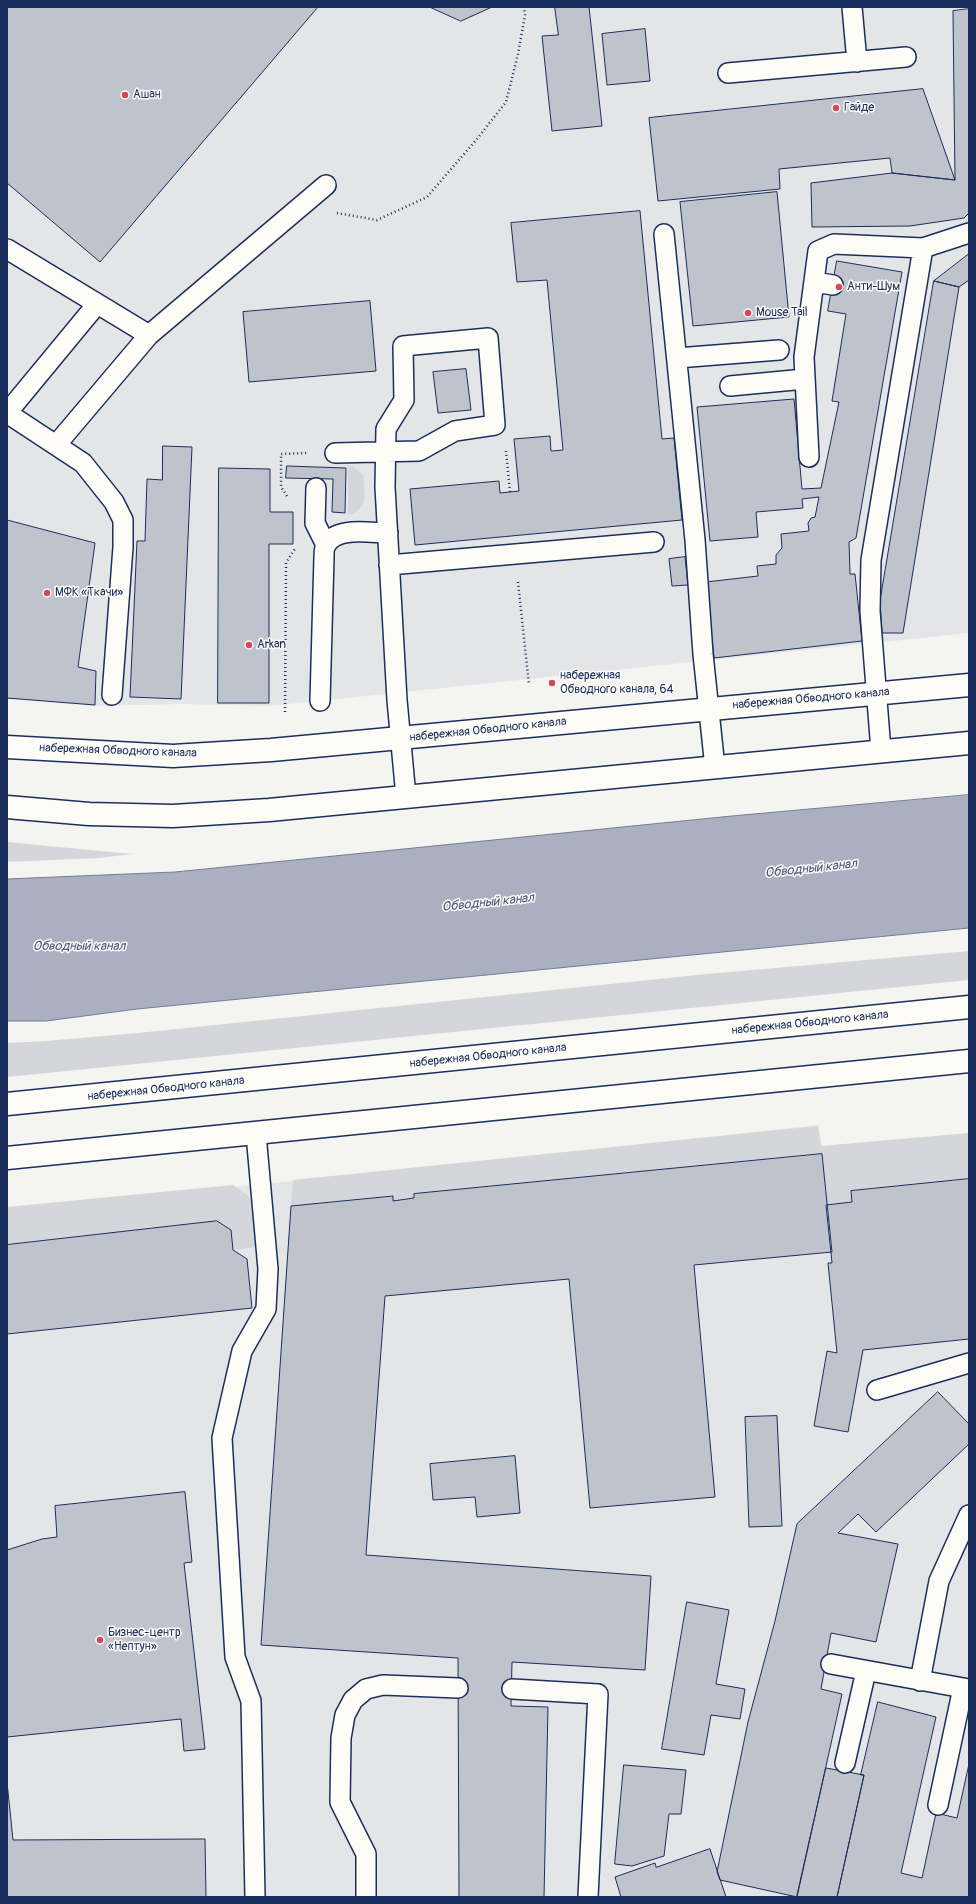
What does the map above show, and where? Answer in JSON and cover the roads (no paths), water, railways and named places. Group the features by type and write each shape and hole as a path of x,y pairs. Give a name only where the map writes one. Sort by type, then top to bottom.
{"main road":[{"name":"набережная Обводного канала","path":"7,747 173,756 271,750 969,684"},
{"path":"7,807 89,814 173,816 269,810 969,743"},
{"name":"набережная Обводного канала","path":"7,1104 969,1007"},
{"path":"7,1158 256,1134 676,1089 969,1061"}],"lane":[{"path":"852,7 857,62"},
{"path":"728,73 906,57"},
{"path":"56,445 149,335 326,185"},
{"path":"664,234 695,540 703,654 715,768"},
{"path":"810,457 804,357 818,251 834,244 922,248 969,234"},
{"path":"881,751 875,693 870,611 871,560 922,248"},
{"path":"7,249 149,335"},
{"path":"814,282 833,285"},
{"path":"97,304 7,413 84,463 114,502 123,520 123,547 112,695"},
{"path":"335,453 385,452 419,451 456,431 495,425 488,338 403,346 404,400 386,429 385,452 385,487 389,566 400,739 406,797"},
{"path":"677,358 779,350"},
{"path":"730,386 805,379"},
{"path":"316,488 315,523 326,545"},
{"path":"320,701 324,558 326,545 333,536 348,532 388,533"},
{"path":"389,566 654,542"},
{"path":"255,1897 251,1701 235,1657 222,1438 242,1351 266,1310 268,1269 256,1134"},
{"path":"877,1390 969,1363"},
{"path":"920,1681 939,1581 969,1515"},
{"path":"831,1664 966,1689 938,1805"},
{"path":"846,1763 866,1671"},
{"path":"366,1897 366,1854 340,1802 341,1738 345,1715 353,1700 366,1689 383,1685 458,1688"},
{"path":"512,1690 598,1694 588,1897"}],"water":[{"name":"Обводный канал","path":"969,795 969,928 137,1009 46,1021 7,1021 7,879 175,872 732,816"}],"place":[{"name":"Ашан","path":"125,95"},
{"name":"Гайде","path":"836,108"},
{"name":"Анти-Шум","path":"839,287"},
{"name":"Mouse Tail","path":"748,313"},
{"name":"МФК «Ткачи»","path":"47,593"},
{"name":"Arkan","path":"249,645"},
{"name":"набережная Обводного канала, 64","path":"552,683"},
{"name":"Бизнес-центр «Нептун»","path":"100,1640"}]}
